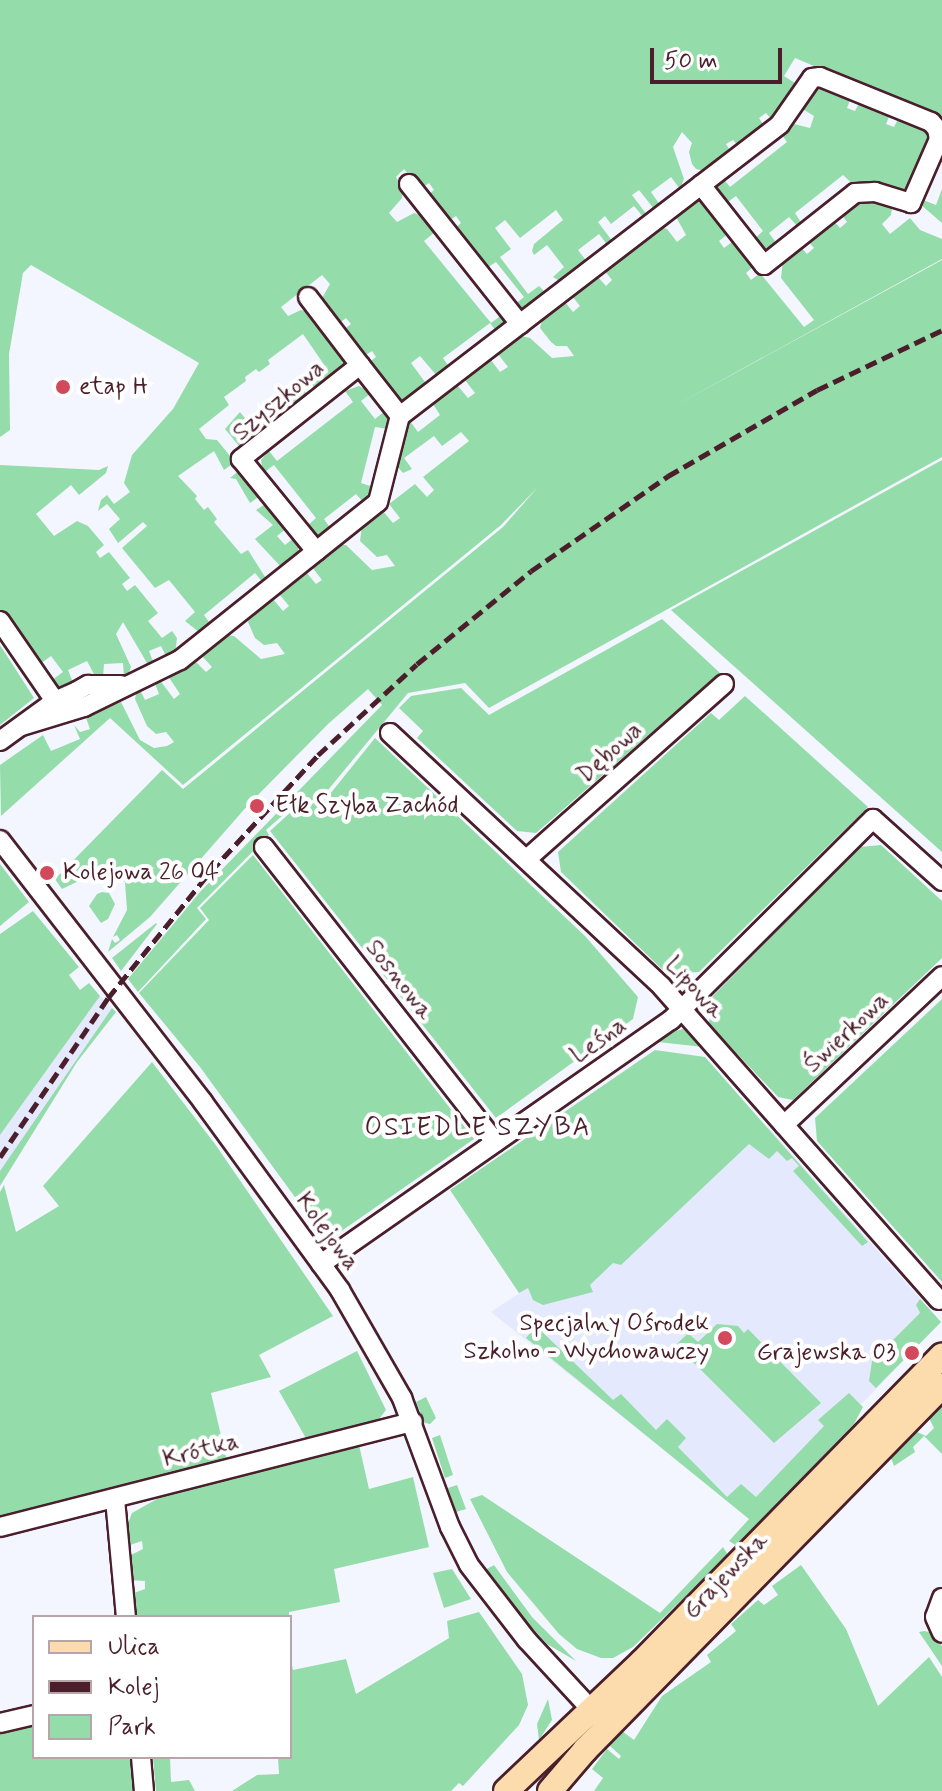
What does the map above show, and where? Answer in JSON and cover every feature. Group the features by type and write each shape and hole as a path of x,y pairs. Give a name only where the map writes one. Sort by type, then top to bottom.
{"main road":[{"name":"Grajewska","path":"506,1791 642,1662 942,1356"},
{"name":"Grajewska","path":"550,1791 608,1727 942,1386"}],"street":[{"path":"22,726 84,707 125,684 180,660 378,502 400,416 780,124 812,78 820,77 931,122 937,129 939,139 911,203 875,192 855,193 764,265 701,185"},
{"path":"409,184 520,324"},
{"name":"Szyszkowa","path":"308,297 400,416"},
{"name":"Szyszkowa","path":"316,551 241,459 360,365"},
{"path":"0,621 55,701"},
{"path":"0,741 55,701 88,685 125,684"},
{"name":"Dębowa","path":"528,858 724,684"},
{"name":"Lipowa","path":"390,733 528,858 682,1008 939,1300"},
{"name":"Leśna","path":"321,1264 671,1020 873,819 942,881"},
{"name":"Kolejowa","path":"0,840 203,1102 321,1264 376,1347 413,1422 450,1527 469,1565 527,1640 608,1727"},
{"name":"Sosnowa","path":"264,847 495,1142"},
{"name":"Świerkowa","path":"784,1125 942,976"},
{"name":"Krótka","path":"0,1527 413,1422"},
{"path":"115,1499 126,1615"},
{"path":"940,1602 935,1617 942,1633"},
{"path":"0,1723 32,1715"},
{"path":"141,1759 144,1791"}],"shaded area":[{"path":"100,996 112,1008 0,1171 0,1135"},
{"name":"Specjalny Ośrodek Szkolno - Wychowawczy","path":"768,1127 941,1322 750,1519 491,1312"}],"green space":[{"path":"0,0 942,0 942,120 795,58 784,76 798,85 772,120 766,113 759,118 765,127 739,147 733,140 726,144 731,152 706,171 696,169 692,164 689,152 692,143 682,132 673,147 684,179 680,189 671,177 651,192 660,205 654,209 639,190 632,195 647,215 644,218 634,206 611,224 605,216 598,222 613,242 608,246 599,234 578,250 587,262 561,282 553,277 564,267 547,245 534,255 532,251 534,244 563,220 556,210 520,238 505,220 495,228 511,249 500,257 528,294 539,286 543,290 544,295 526,310 514,305 524,297 496,262 485,269 453,230 461,223 456,216 447,222 427,196 434,190 429,183 420,189 404,169 396,177 403,190 402,198 389,213 397,222 414,213 422,216 435,232 424,241 491,323 503,314 503,328 498,334 490,323 443,358 451,370 437,376 420,356 411,363 425,382 425,387 407,401 400,400 368,363 376,357 372,351 363,357 342,331 351,324 346,318 337,325 321,300 330,284 322,275 281,307 288,316 301,310 308,312 345,357 345,368 318,392 308,380 327,369 303,334 268,360 270,364 245,377 246,381 224,397 229,405 199,429 206,439 217,440 235,462 224,470 214,451 178,476 197,496 195,499 204,510 208,507 217,519 214,522 241,554 248,550 267,580 264,584 255,573 204,615 212,626 199,632 185,621 195,612 169,580 155,588 122,548 147,526 143,522 118,543 109,529 120,519 107,504 98,511 101,500 107,495 114,504 130,492 124,483 132,455 173,409 199,363 31,265 23,273 9,354 10,430 0,437"},
{"path":"820,84 852,95 847,108 855,111 861,99 891,112 886,124 894,127 900,115 928,130 929,144 907,190 856,187 843,175 795,213 802,224 798,227 789,217 769,233 777,244 763,249 753,240 763,231 736,196 725,204 716,184 722,177 730,187 787,142 779,131 790,123 810,128 814,116 801,108 809,90"},
{"path":"942,189 942,223 920,204 923,200 936,205"},
{"path":"863,198 892,207 891,215 882,224 890,234 910,218 920,230 942,239 942,259 669,409 942,260 942,457 489,708 465,683 408,693 323,796 291,808 266,830 269,835 197,908 206,919 138,992 128,979 200,892 382,705 368,689 328,724 248,805 150,917 108,952 112,939 115,943 120,940 117,935 113,937 127,910 125,882 108,872 91,875 62,889 55,879 162,770 183,789 503,527 538,487 501,525 183,785 110,718 1,816 0,765 43,735 51,751 80,739 74,725 80,732 90,729 86,718 121,702 140,740 154,748 167,746 174,742 166,732 156,734 147,726 135,699 139,688 145,700 159,694 154,681 159,679 174,699 180,694 168,676 194,660 206,672 212,667 201,655 226,635 234,636 261,659 285,654 277,643 264,645 255,638 248,622 251,615 273,599 283,611 289,606 279,594 306,572 316,584 322,580 312,567 338,545 346,545 372,570 395,566 387,555 377,557 360,541 362,526 382,510 393,523 400,518 389,504 415,484 427,497 434,490 423,477 469,441 461,432 442,446 434,436 404,458 412,469 403,473 396,465 405,425 410,421 418,432 440,415 433,404 457,385 468,398 475,393 465,380 491,360 500,372 508,367 498,354 521,336 530,338 552,358 574,356 567,346 556,346 551,342 540,328 542,320 565,302 573,312 580,306 572,296 597,276 606,286 612,280 604,270 660,227 667,229 677,242 686,235 675,215 693,200 703,201 729,233 719,241 724,248 735,240 755,265 746,273 751,280 760,273 804,327 814,320 781,278 783,260 800,246 807,254 814,248 807,240 833,220 840,228 847,222 841,214"},
{"path":"300,386 310,398 284,418 275,406 280,407 300,391"},
{"path":"359,386 371,393 361,401 375,419 385,411 388,416 388,429 375,427 361,483 373,487 364,503 356,494 324,519 331,529 315,537 307,526 316,518 274,465 263,473 261,460 269,451 277,461 353,402 345,391"},
{"path":"240,412 253,428 267,412 277,424 246,446 239,446 225,429"},
{"path":"942,460 942,852 671,610"},
{"path":"0,465 99,470 108,466 106,473 79,495 71,485 36,514 54,536 77,521 88,526 104,545 96,552 100,558 109,552 130,578 122,584 127,591 135,585 158,613 148,621 162,638 172,631 177,638 175,654 167,658 161,646 149,651 154,664 147,663 123,622 116,634 131,667 128,675 124,677 123,663 104,664 103,677 96,678 87,661 68,670 74,685 57,689 52,680 63,672 51,656 40,664 0,610"},
{"path":"241,469 261,495 250,503 236,479 230,478"},
{"path":"267,503 287,528 277,536 285,545 295,537 299,545 297,556 282,568 255,539 273,525 256,510"},
{"path":"662,619 720,673 536,833 517,831 417,738 423,731 399,708 411,696 461,688 489,715"},
{"path":"0,645 34,698 0,725"},
{"path":"745,696 868,807 699,972 667,974 561,872 558,852 711,713 719,720"},
{"path":"375,738 585,936 638,997 633,1019 496,1118 270,831 292,811 326,799"},
{"path":"881,845 942,901 942,958 793,1100 778,1097 709,1024 711,998 860,847"},
{"path":"253,855 474,1139 327,1241 200,1067 139,993 209,920 200,908"},
{"path":"0,864 29,902 0,926"},
{"path":"102,892 109,893 115,904 108,919 101,923 89,906"},
{"path":"33,911 79,967 69,975 80,990 89,983 100,996 0,1135 0,934"},
{"path":"157,924 121,971 112,958"},
{"path":"942,999 942,1282 817,1141 815,1118"},
{"path":"112,1008 116,1012 77,1062 0,1186 0,1171"},
{"path":"683,1029 703,1047 658,1042 672,1032"},
{"path":"655,1050 705,1057 868,1242 862,1246 793,1171 799,1166 792,1158 787,1161 777,1151 769,1159 749,1144 621,1265 613,1263 590,1285 593,1292 543,1305 533,1300 528,1288 519,1293 450,1190"},
{"path":"152,1062 215,1144 333,1316 259,1355 271,1377 211,1393 227,1461 0,1519 0,1192 4,1185 16,1232 59,1206 43,1186"},
{"path":"920,1299 941,1322 876,1388 869,1381 872,1361 920,1313 916,1305"},
{"path":"717,1324 738,1326 744,1333 748,1329 821,1403 774,1443 676,1345 688,1333 698,1342"},
{"path":"536,1326 613,1400 621,1394 656,1430 667,1419 686,1438 678,1447 727,1497 741,1484 756,1497 824,1426 818,1420 849,1393 863,1407 854,1424 737,1546 729,1541 749,1519 526,1338"},
{"path":"357,1351 386,1410 379,1419 307,1440 279,1391"},
{"path":"426,1397 436,1418 430,1424 425,1423 416,1402"},
{"path":"942,1406 942,1454 924,1436 913,1447 915,1452 894,1466 891,1458 917,1432 926,1436 934,1428 929,1418"},
{"path":"440,1435 453,1475 445,1478 432,1438"},
{"path":"359,1445 369,1489 413,1477 429,1547 334,1569 340,1602 289,1612 289,1615 133,1615 131,1594 145,1589 145,1581 129,1580 127,1557 143,1549 142,1541 130,1545 128,1523 132,1513 175,1489"},
{"path":"457,1485 466,1509 456,1512 448,1488"},
{"path":"482,1495 660,1613 723,1547 728,1555 633,1647 613,1658 601,1658 577,1649 559,1634 507,1572 470,1499"},
{"path":"494,1565 532,1617 576,1661 547,1644 509,1603 485,1570"},
{"path":"801,1565 846,1629 878,1706 929,1657 942,1677 942,1791 594,1791 603,1778 592,1769 607,1749 619,1759 621,1756 610,1746 622,1731 634,1740 662,1696 711,1662 707,1655 736,1631 731,1624 758,1600 764,1605 778,1595 772,1586"},
{"path":"452,1569 471,1599 444,1608 433,1573"},
{"path":"479,1612 522,1674 528,1705 519,1725 463,1786 459,1783 451,1791 232,1791 257,1775 279,1774 278,1759 292,1759 292,1665 293,1670 346,1659 356,1694 449,1638 447,1621"},
{"path":"919,1632 934,1633 942,1646 942,1666"},
{"path":"548,1699 552,1720 539,1740 537,1724"},
{"path":"32,1724 32,1759 133,1759 135,1791 0,1791 0,1731"},
{"path":"153,1759 170,1759 171,1782 189,1780 195,1791 156,1791"}],"railway":[{"path":"0,1157 108,998 211,871 318,755 417,664 531,571 668,476 817,390 942,330"}],"place":[{"name":"etap H","path":"63,387"},
{"name":"Ełk Szyba Zachód","path":"257,806"},
{"name":"Kolejowa 26 04","path":"47,873"},
{"name":"Specjalny Ośrodek Szkolno - Wychowawczy","path":"725,1338"},
{"name":"Grajewska 03","path":"912,1353"}],"district":[{"name":"OSIEDLE SZYBA","path":"478,1129"}]}
